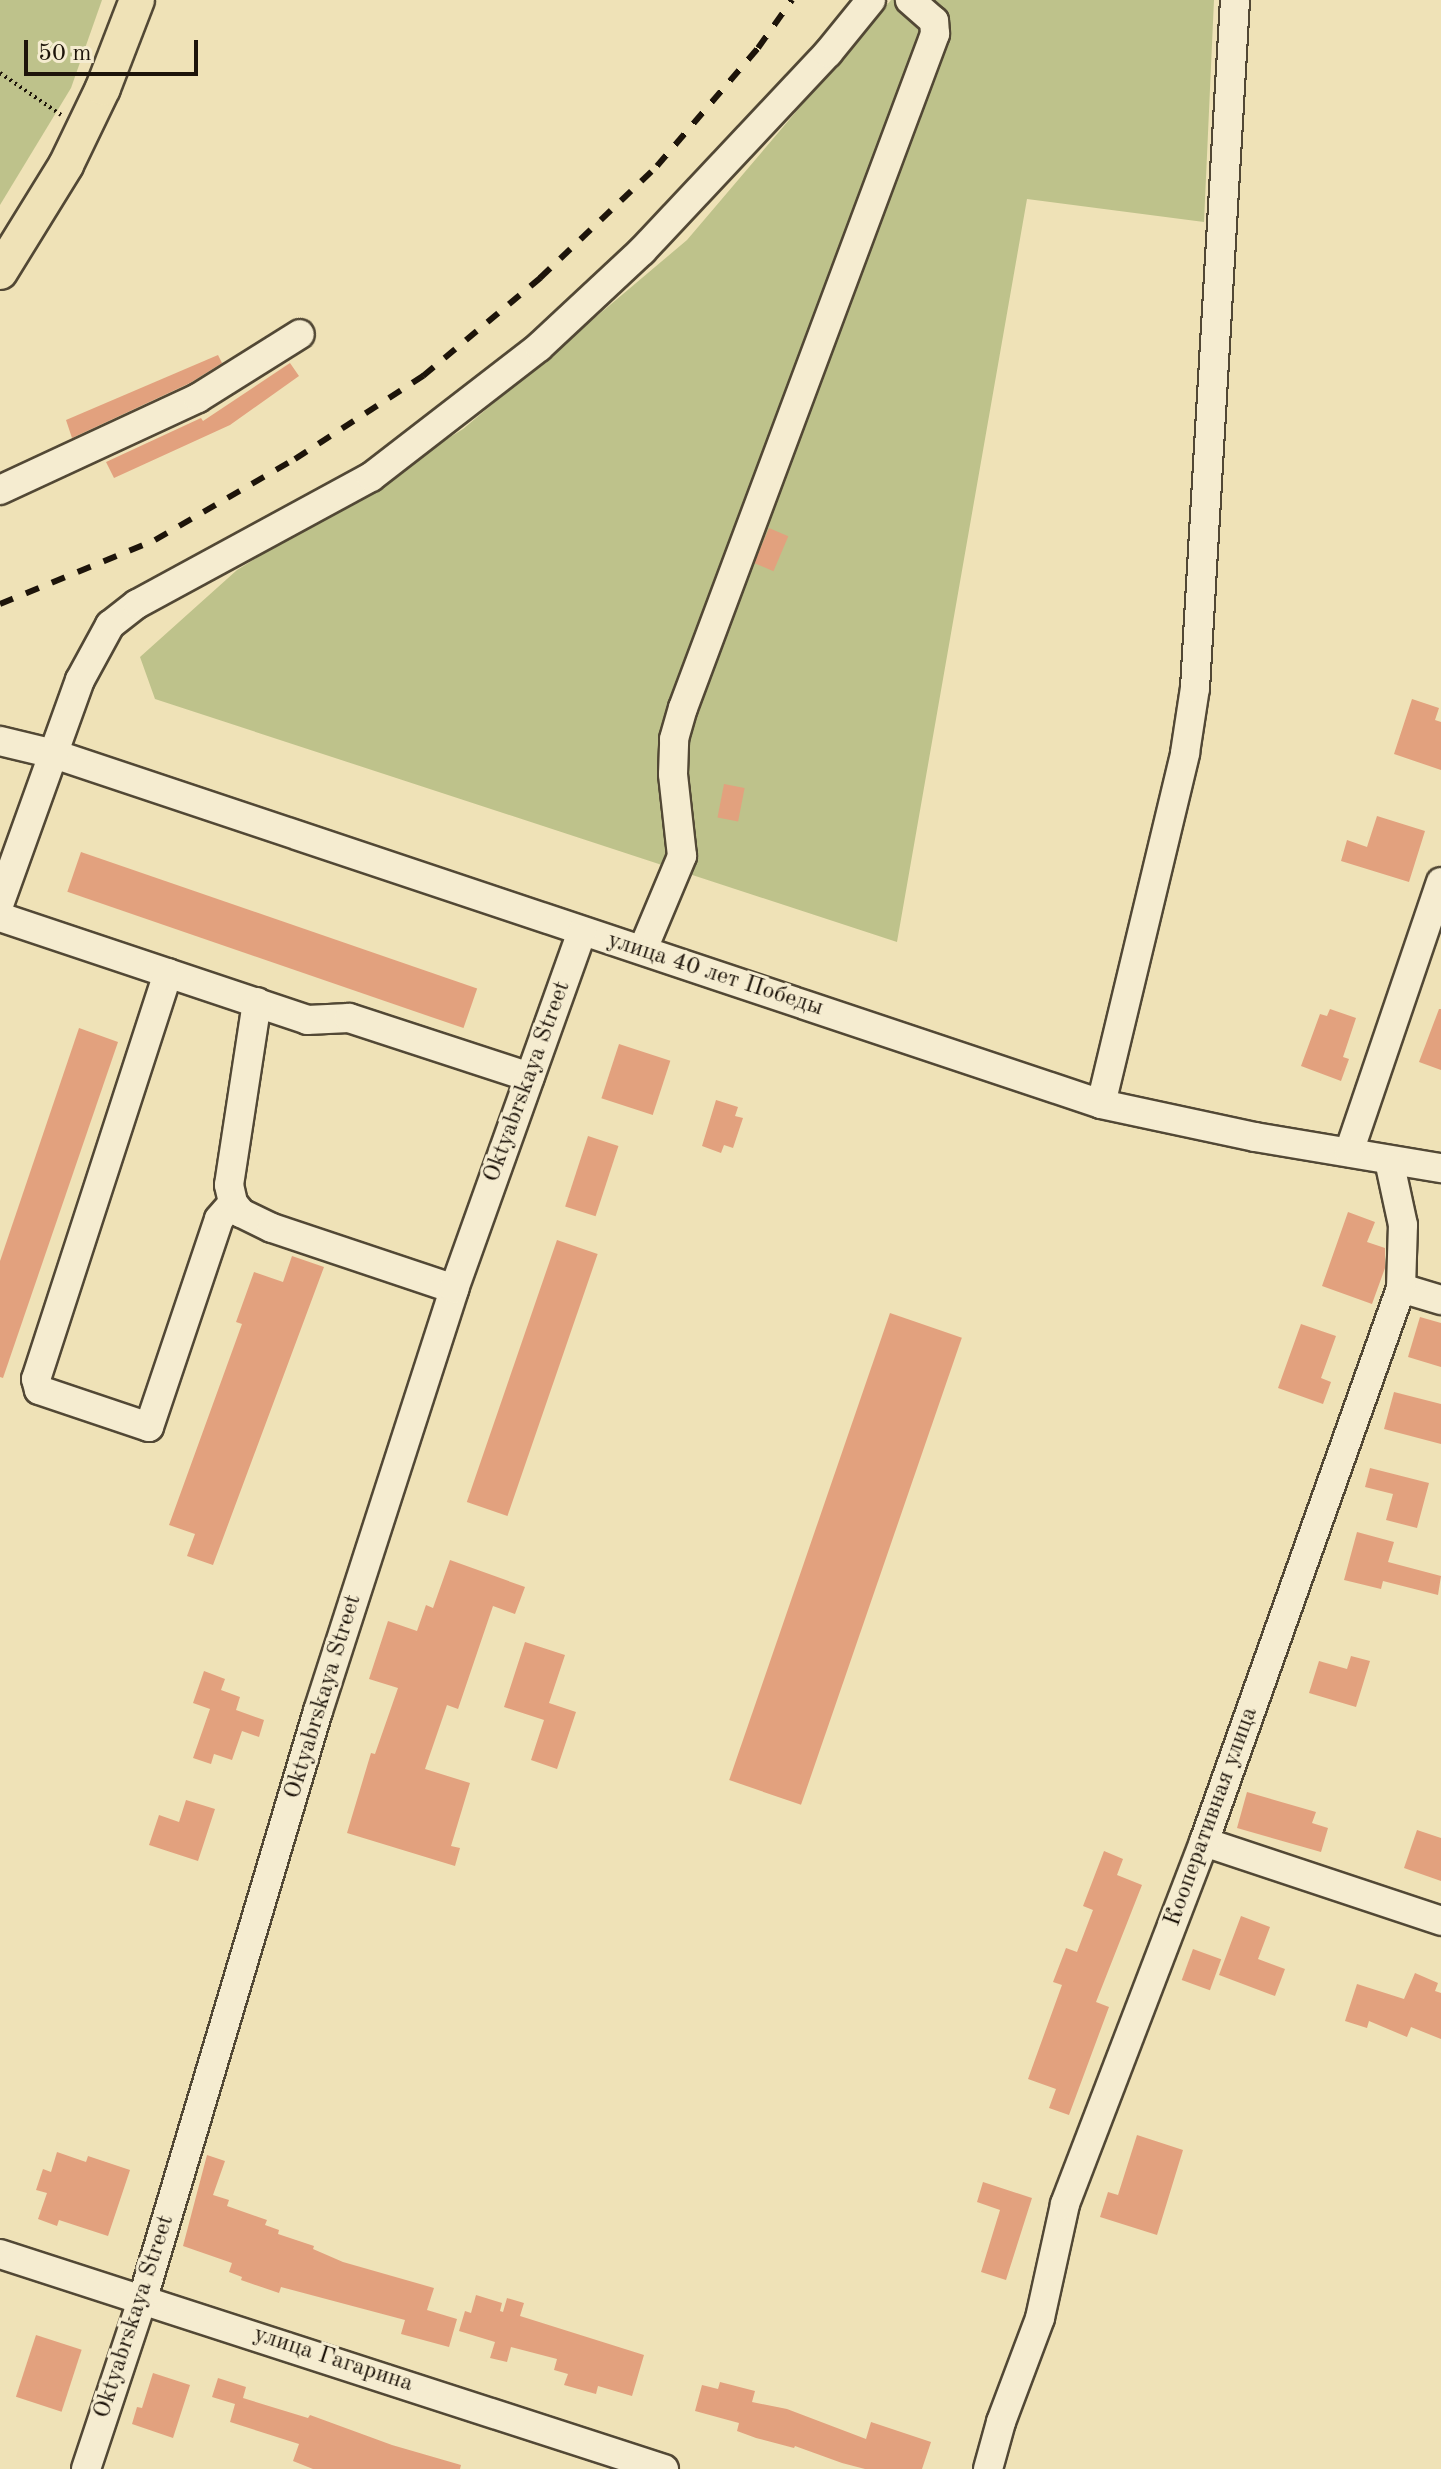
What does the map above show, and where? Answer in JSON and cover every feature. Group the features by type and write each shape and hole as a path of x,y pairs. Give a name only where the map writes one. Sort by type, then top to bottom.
{"main road":[{"path":"0,272 66,165 103,88 137,0"}],"street":[{"path":"0,902 80,680 95,647 110,625 137,604 371,477 539,347 642,251 818,64 871,0"},
{"path":"643,949 682,856 673,774 674,739 683,708 935,34 934,21 910,0"},
{"path":"1101,1104 1185,753 1195,688 1235,0"},
{"path":"0,490 198,398 300,334"},
{"name":"улица 40 лет Победы","path":"0,741 54,754 1101,1104 1255,1137 1441,1168"},
{"path":"1349,1152 1441,882"},
{"path":"0,917 307,1020 349,1018 530,1077"},
{"name":"Oktyabrskaya Street","path":"86,2469 143,2298 318,1711 454,1289 582,932"},
{"path":"168,973 36,1379 39,1390 149,1427 219,1219 233,1203"},
{"path":"257,1002 229,1185 233,1203 241,1213 272,1228 454,1289"},
{"name":"Кооперативная улица","path":"988,2469 1001,2422 1040,2318 1065,2204 1204,1842 1401,1288 1403,1225 1389,1160"},
{"path":"1401,1288 1441,1300"},
{"path":"1204,1842 1441,1921"},
{"name":"улица Гагарина","path":"0,2254 664,2469"}],"path":[{"path":"0,73 83,130"}],"green space":[{"path":"0,0 102,0 71,88 0,205"},
{"path":"891,0 1214,0 1204,222 1027,199 897,942 155,699 140,657 237,570 463,429 687,240"}],"building":[{"path":"218,355 222,363 190,383 72,438 66,420"},
{"path":"290,363 299,376 230,425 114,478 106,462 201,418 203,421"},
{"path":"769,528 788,536 773,571 754,563"},
{"path":"1412,699 1439,708 1435,720 1441,722 1441,770 1394,754"},
{"path":"724,784 745,788 738,821 718,817"},
{"path":"1377,816 1425,831 1409,882 1341,861 1347,840 1367,847"},
{"path":"81,852 477,988 463,1028 67,892"},
{"path":"1330,1009 1356,1018 1343,1057 1349,1059 1341,1081 1301,1066 1320,1014 1327,1016"},
{"path":"1441,1009 1441,1070 1419,1062"},
{"path":"79,1028 118,1042 3,1378 0,1377 0,1261"},
{"path":"619,1044 670,1061 653,1115 601,1098"},
{"path":"716,1100 738,1107 735,1116 743,1118 733,1148 724,1145 721,1153 702,1146"},
{"path":"588,1136 618,1146 596,1216 565,1206"},
{"path":"1348,1212 1375,1222 1367,1242 1385,1248 1385,1268 1372,1304 1322,1286"},
{"path":"557,1240 598,1254 507,1516 467,1502"},
{"path":"292,1256 324,1267 213,1565 187,1556 195,1534 169,1525 242,1324 236,1322 254,1272 283,1282"},
{"path":"890,1313 962,1338 801,1805 729,1780"},
{"path":"1420,1317 1441,1323 1441,1367 1408,1357"},
{"path":"1301,1324 1336,1336 1321,1378 1331,1382 1323,1404 1278,1388"},
{"path":"1394,1392 1441,1404 1441,1444 1384,1429"},
{"path":"1370,1468 1429,1483 1417,1528 1386,1520 1393,1494 1365,1487"},
{"path":"1357,1532 1394,1542 1388,1562 1441,1576 1438,1595 1383,1581 1381,1589 1344,1580"},
{"path":"450,1560 525,1587 515,1614 493,1606 458,1709 447,1705 425,1769 470,1783 451,1846 460,1848 455,1866 347,1833 371,1753 375,1754 398,1688 369,1679 388,1621 417,1631 426,1605 433,1608"},
{"path":"525,1642 565,1655 549,1703 576,1712 557,1769 531,1760 544,1720 504,1707"},
{"path":"1351,1656 1370,1661 1356,1707 1309,1693 1319,1661 1347,1669"},
{"path":"204,1671 225,1679 221,1690 240,1697 236,1710 264,1720 259,1737 242,1731 232,1760 214,1754 211,1764 193,1758 210,1709 193,1703"},
{"path":"1247,1792 1316,1812 1312,1823 1328,1828 1321,1852 1237,1828"},
{"path":"186,1800 215,1809 198,1861 149,1845 159,1815 179,1822"},
{"path":"1417,1830 1441,1838 1441,1881 1404,1868"},
{"path":"1104,1851 1123,1859 1117,1875 1142,1885 1096,2002 1109,2007 1069,2115 1049,2108 1056,2089 1028,2079 1062,1985 1053,1982 1066,1948 1077,1952 1093,1910 1083,1906"},
{"path":"1241,1916 1270,1927 1258,1959 1285,1969 1275,1996 1219,1975"},
{"path":"1193,1949 1221,1959 1210,1990 1182,1980"},
{"path":"1415,1973 1438,1983 1435,1991 1441,1993 1441,2039 1411,2027 1407,2037 1369,2021 1367,2028 1345,2021 1357,1984 1404,1999"},
{"path":"1137,2135 1183,2150 1157,2235 1100,2217 1108,2192 1118,2195"},
{"path":"57,2152 86,2162 88,2156 130,2170 108,2236 59,2220 57,2226 38,2219 47,2193 36,2190 43,2169 51,2172"},
{"path":"207,2155 225,2161 213,2195 229,2200 227,2206 267,2220 265,2225 279,2230 278,2234 314,2246 313,2249 343,2262 434,2288 427,2310 457,2319 449,2347 401,2334 405,2320 281,2287 279,2293 241,2280 242,2277 229,2272 232,2263 183,2246"},
{"path":"983,2182 1032,2198 1006,2280 981,2272 1000,2210 977,2202"},
{"path":"476,2295 502,2303 500,2311 503,2312 507,2298 524,2303 520,2316 644,2355 632,2396 598,2386 596,2394 564,2385 568,2374 554,2370 557,2359 511,2347 507,2362 490,2358 495,2342 459,2331 465,2311 471,2313"},
{"path":"36,2335 82,2350 62,2412 16,2397"},
{"path":"153,2373 190,2385 173,2438 132,2424 137,2407 142,2408"},
{"path":"218,2378 246,2387 243,2398 308,2418 310,2415 392,2445 461,2465 460,2469 313,2469 293,2461 299,2444 230,2422 235,2404 212,2397"},
{"path":"720,2382 755,2391 752,2402 787,2409 866,2439 871,2422 931,2442 922,2469 865,2469 795,2446 756,2438 737,2431 739,2423 695,2411 702,2385 718,2389"}],"railway":[{"path":"0,604 155,540 295,459 423,376 540,278 657,166 758,48 792,0"}]}
